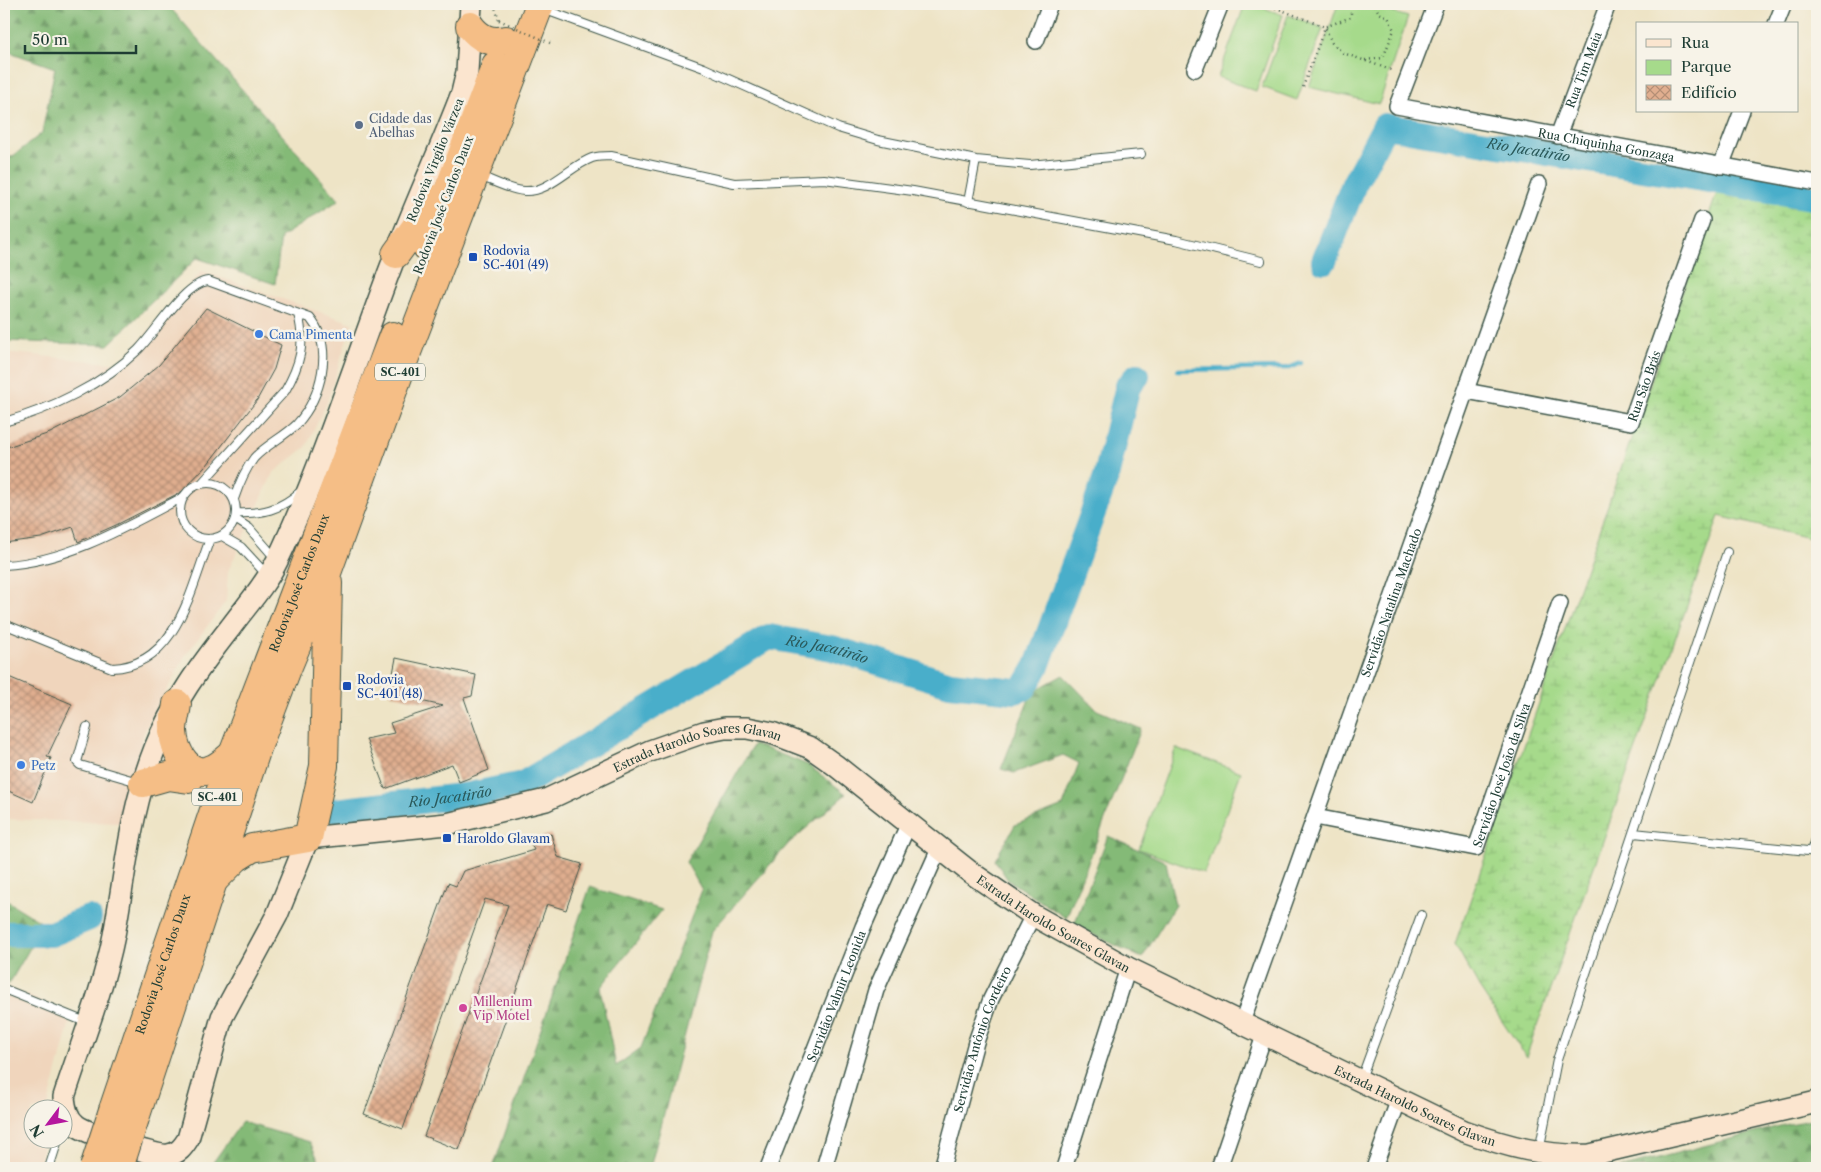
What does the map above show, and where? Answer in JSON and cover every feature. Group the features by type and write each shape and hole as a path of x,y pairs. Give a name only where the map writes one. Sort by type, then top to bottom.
{"highway":[{"name":"Rodovia José Carlos Daux","path":"94,1168 124,1114 212,882 288,666 328,570 404,360 465,174 502,30 533,5"},
{"name":"Rodovia José Carlos Daux","path":"118,1168 124,1114 209,820 232,754 533,5"},
{"path":"471,15 476,33 489,41 502,30"},
{"path":"396,254 465,174"},
{"path":"212,882 236,858 252,848 308,838 324,766 328,570"},
{"path":"177,704 173,730 175,745 186,765 192,769 212,769 232,754"},
{"path":"162,732 163,753 167,761 189,779 206,803 209,820"},
{"path":"143,783 168,776 189,779"}],"main road":[{"name":"Rodovia Virgílio Várzea","path":"64,1100 114,935 126,853 143,783 162,732 177,704 212,650 273,569 310,482 396,254 462,93 467,72 471,15"},
{"name":"Estrada Haroldo Soares Glavan","path":"308,838 447,824 546,800 650,751 704,732 725,728 748,728 772,733 811,748 835,765 939,849 1033,915 1128,968 1464,1131 1496,1142 1538,1152 1567,1156 1616,1150 1817,1102"},
{"path":"72,1122 77,1126 157,1156 175,1154 183,1147 188,1139 222,1017 268,933 292,881 308,838"},
{"path":"278,843 290,867 292,881"}],"street":[{"path":"1036,42 1050,4"},
{"path":"1195,69 1221,4"},
{"path":"1408,76 1436,4"},
{"name":"Rua Tim Maia","path":"1558,136 1608,4"},
{"path":"1777,22 1784,4"},
{"name":"Rua Chiquinha Gonzaga","path":"1408,76 1396,106 1817,183"},
{"path":"1721,166 1742,112"},
{"name":"Servidão Natalina Machado","path":"1242,1022 1539,184"},
{"name":"Rua São Brás","path":"1466,391 1631,422 1702,220"},
{"name":"Servidão José João da Silva","path":"1315,817 1476,848 1560,603"},
{"name":"Servidão Valmir Leonida","path":"768,1168 863,927 908,824"},
{"path":"824,1168 876,990 939,849"},
{"name":"Servidão Antônio Cordeiro","path":"942,1168 976,1042 991,999 1033,915"},
{"path":"1064,1168 1128,968"},
{"path":"1219,1168 1265,1033"},
{"path":"1374,1168 1399,1099"}],"lane":[{"path":"533,5 704,68 838,128 878,140 976,160 1030,165 1141,154"},
{"path":"465,174 523,191 546,185 577,165 594,157 611,156 734,182 824,179 913,191 1176,240 1261,261"},
{"path":"968,202 976,160"},
{"path":"4,422 53,404 115,370 139,349 194,285 200,282 208,281 310,318 318,328 322,338 323,362 315,395 298,423 256,456 243,472 234,499 236,516 227,532 222,536 210,539 197,537 182,523 180,510 183,497"},
{"path":"4,564 27,563 81,546 183,497 188,491 202,483 269,410 292,380 300,359 303,342 298,314"},
{"path":"236,516 255,514 287,504 310,482"},
{"path":"202,483 217,484 230,493 234,499"},
{"path":"236,516 260,538 273,569"},
{"path":"222,536 273,569"},
{"path":"4,624 112,668 136,664 144,660 166,642 177,627 210,539"},
{"path":"1538,1152 1557,1060 1727,552"},
{"path":"87,727 77,758 80,765 143,783"},
{"path":"1634,833 1814,851 1817,836"},
{"path":"1360,1080 1421,915"},
{"path":"4,989 88,1023"},
{"path":"50,1168 55,1150"}],"path":[{"path":"494,4 502,30 550,43"},
{"path":"1266,4 1326,26 1351,17 1351,4"},
{"path":"1326,26 1332,43 1355,59 1383,58 1394,30 1388,17 1379,13 1374,4"},
{"path":"1303,87 1326,26"},
{"path":"1364,60 1408,76"}],"shaded area":[{"path":"202,271 352,323 327,402 306,447 273,473 228,571 226,601 185,656 144,732 121,823 4,819 4,352 119,364"},
{"path":"4,986 72,1013 49,1100 22,1100 22,1150 42,1150 40,1168 4,1168"}],"green space":[{"path":"4,4 167,4 339,200 281,237 275,284 197,258 108,345 4,341 4,157 12,157 42,133 55,68 4,50"},
{"path":"1245,4 1253,4 1283,15 1256,91 1218,77"},
{"path":"1338,4 1363,4 1408,17 1379,104 1309,87"},
{"path":"1288,15 1323,28 1297,100 1262,87"},
{"path":"1719,187 1817,206 1817,540 1719,516 1526,1057 1479,987 1455,944"},
{"path":"1063,675 1097,710 1141,729 1066,918 1008,880 995,860 1015,825 1063,806 1079,763 1063,755 1014,773 1001,769 1032,692"},
{"path":"754,744 808,765 846,794 789,843 712,931 650,1168 493,1168 590,887 662,910 600,988 616,1066 641,1048 702,890 686,862"},
{"path":"1176,748 1241,772 1204,873 1139,849"},
{"path":"1108,836 1166,862 1175,905 1142,958 1074,925"},
{"path":"4,899 44,924 9,984 4,982"},
{"path":"1817,1119 1817,1168 1620,1168 1784,1125"},
{"path":"242,1122 310,1142 322,1168 209,1168"}],"building":[{"path":"206,308 281,345 274,369 257,400 207,465 181,492 78,542 73,527 41,538 4,543 4,448 50,433 120,397 159,365"},
{"path":"396,658 476,675 472,696 464,698 489,770 459,782 452,764 385,789 366,739 394,733 390,723 443,706 389,694"},
{"path":"4,675 72,704 47,757 51,758 33,802 4,789"},
{"path":"551,834 558,857 582,864 566,910 547,904 459,1150 424,1136 508,905 485,899 403,1129 364,1114 448,883 456,886 463,871 534,850 530,841"}],"waterway":[{"name":"Rio Jacatirão","path":"1324,261 1354,184 1385,126 1817,198"},
{"path":"1178,370 1289,368 1301,363"},
{"name":"Rio Jacatirão","path":"336,811 470,795 523,784 769,637 832,648 950,684 1015,691 1024,688 1037,666 1106,477 1128,386 1137,376"},
{"name":"Rio Jacatirão","path":"4,934 51,934 89,918"}],"place":[{"name":"Cidade das Abelhas","path":"359,125"},
{"name":"Rodovia SC-401 (49)","path":"473,257"},
{"name":"Cama Pimenta","path":"259,334"},
{"name":"Rodovia SC-401 (48)","path":"347,686"},
{"name":"Petz","path":"21,765"},
{"name":"Haroldo Glavam","path":"447,838"},
{"name":"Millenium Vip Motel","path":"463,1008"}]}
